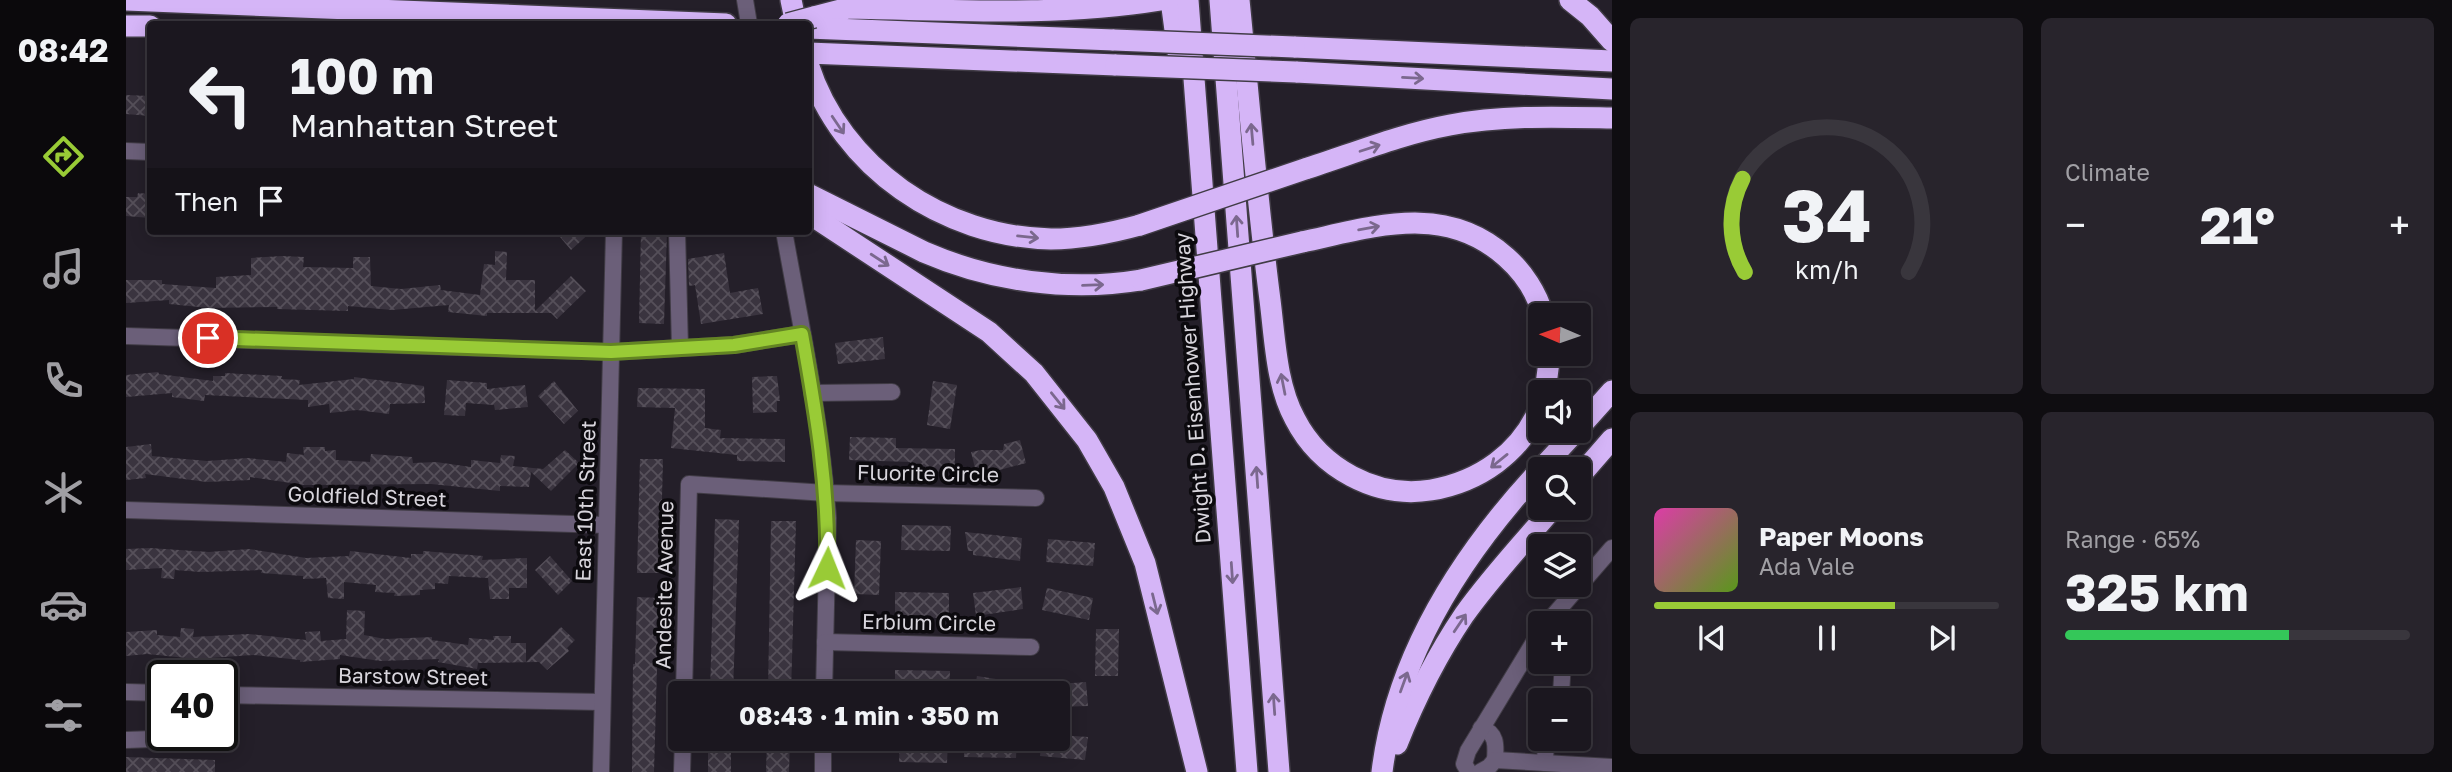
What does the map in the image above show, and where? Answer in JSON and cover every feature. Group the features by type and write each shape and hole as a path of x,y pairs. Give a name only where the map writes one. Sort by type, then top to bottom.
{"highway":[{"path":"126,0 647,21"},
{"path":"145,1 156,0"},
{"path":"791,0 795,21"},
{"path":"812,22 1115,8 1161,0"},
{"path":"1171,0 1181,74 1202,184"},
{"name":"Dwight D. Eisenhower Highway","path":"1188,0 1247,772"},
{"path":"1220,0 1279,772"},
{"path":"1239,0 1261,230 1280,368 1286,397 1306,438 1338,468 1358,480 1403,491 1426,491 1471,479 1491,468 1510,452 1528,429"},
{"path":"1570,0 1590,16 1612,41"},
{"path":"812,27 846,18 1114,40 1612,61"},
{"path":"812,53 1296,72 1612,89"},
{"path":"812,73 825,104 857,150 902,190 937,211 974,226 1033,238 1075,238 1140,225 1305,169 1448,125 1511,118 1609,118"},
{"path":"815,208 943,260 1029,281 1081,286 1141,280 1302,242 1399,223 1448,225 1473,234 1496,247 1530,285 1538,303"},
{"path":"815,208 989,332 1055,396 1087,440 1114,487 1145,563 1197,772"},
{"path":"1591,415 1612,391"},
{"path":"1591,463 1612,439"},
{"path":"1553,457 1566,443"},
{"path":"1385,772 1386,739 1399,695 1438,606 1492,525 1528,485"},
{"path":"1385,772 1409,716 1450,638 1483,590 1543,520"}],"street":[{"path":"745,0 748,21"},
{"path":"126,151 147,152"},
{"name":"East 10th Street","path":"601,772 614,235"},
{"path":"677,235 680,348"},
{"path":"785,235 813,393 826,493 828,518 824,681"},
{"path":"126,336 611,352 734,345 802,334"},
{"path":"813,393 892,392"},
{"name":"Andesite Avenue","path":"684,681 689,484 694,484"},
{"name":"Fluorite Circle","path":"694,484 826,493 1036,498"},
{"name":"Goldfield Street","path":"126,510 606,525"},
{"path":"1557,611 1612,548"},
{"name":"Erbium Circle","path":"825,642 1031,647"},
{"path":"1469,772 1464,764 1465,758 1528,652"},
{"path":"126,692 147,693"},
{"name":"Barstow Street","path":"238,695 603,702"},
{"path":"1480,772 1495,760 1495,740 1481,728"},
{"path":"126,740 147,739"},
{"path":"682,772 683,751"},
{"path":"823,751 823,772"},
{"path":"1545,751 1545,763"},
{"path":"1495,760 1612,767"}],"building":[{"path":"126,95 147,96 147,116 126,114"},
{"path":"138,193 147,194 147,218 126,216 126,197 137,197"},
{"path":"558,235 588,235 571,250"},
{"path":"641,235 667,235 664,324 639,323"},
{"path":"495,251 507,252 506,280 535,280 535,311 571,276 586,291 557,319 551,313 487,313 487,316 448,312 449,305 392,310 348,306 348,311 277,307 209,308 169,304 169,300 126,303 126,280 162,280 162,284 216,288 216,277 251,275 251,258 282,256 304,257 303,267 353,268 353,257 370,257 371,286 401,289 440,285 441,290 480,295 484,264 495,265"},
{"path":"724,253 730,293 758,288 763,314 701,324 695,285 689,286 688,259"},
{"path":"883,337 885,359 838,364 835,343"},
{"path":"158,372 213,381 213,376 225,376 225,373 282,376 281,379 300,380 299,385 354,377 424,386 425,403 390,404 389,414 357,410 330,413 329,404 308,407 308,400 205,395 204,401 172,397 172,393 126,397 126,375"},
{"path":"777,376 780,401 777,401 777,412 753,413 752,377"},
{"path":"447,380 487,383 487,389 525,385 528,407 495,410 494,405 466,403 465,416 444,415"},
{"path":"554,381 578,411 564,424 538,396"},
{"path":"933,381 957,385 950,429 927,425"},
{"path":"638,388 705,389 705,428 721,430 720,438 785,439 785,462 737,461 737,455 671,448 675,408 637,407"},
{"path":"850,437 896,438 896,448 955,449 955,472 909,471 910,462 849,460"},
{"path":"1020,440 1026,463 977,476 971,452 1003,450 1004,444"},
{"path":"151,444 152,456 207,461 248,458 286,462 287,453 304,455 303,447 325,447 325,451 336,450 336,460 370,462 371,454 412,457 413,463 436,462 471,467 471,460 500,463 501,455 515,456 513,466 543,469 565,450 579,463 551,491 531,472 529,487 500,486 500,491 431,484 304,485 250,477 250,480 207,482 145,474 146,478 126,480 126,447"},
{"path":"640,459 663,459 660,573 637,573"},
{"path":"715,519 739,520 733,681 710,681"},
{"path":"771,521 796,521 791,681 768,681"},
{"path":"902,525 951,526 950,551 901,550"},
{"path":"965,532 1022,538 1020,561 973,555 973,551 968,551"},
{"path":"1048,539 1095,543 1093,566 1046,562"},
{"path":"856,540 881,541 879,595 854,594"},
{"path":"126,549 209,552 249,549 306,558 349,556 350,551 411,558 411,554 423,554 423,551 483,556 482,560 527,558 527,588 509,588 509,599 490,599 488,578 449,576 448,584 435,583 435,589 420,590 420,595 394,596 395,593 375,592 376,585 344,582 344,599 328,598 326,578 303,579 303,576 261,573 262,570 175,570 174,579 161,578 162,568 126,570"},
{"path":"550,556 572,581 558,595 535,570"},
{"path":"1021,587 1023,609 976,616 973,593"},
{"path":"1047,588 1093,598 1089,620 1042,610"},
{"path":"895,592 949,593 949,618 895,617"},
{"path":"637,597 659,598 654,772 632,772"},
{"path":"347,610 365,611 364,635 385,639 432,637 432,640 468,645 469,638 494,640 493,636 511,636 511,643 526,643 526,662 561,627 575,640 567,648 569,651 547,670 539,662 478,663 477,669 438,662 439,659 380,661 340,655 340,659 300,662 253,655 196,659 147,654 126,656 126,632 157,630 157,635 180,637 181,628 194,629 193,637 248,634 306,640 305,632 320,631 321,641 346,639"},
{"path":"1096,629 1119,629 1118,676 1095,676"},
{"path":"895,670 950,671 950,681 895,681"},
{"path":"977,676 1009,681 976,681"},
{"path":"1086,682 1088,706 1070,707 1070,683"},
{"path":"1070,736 1088,737 1085,760 1040,756 1041,751 1070,751"},
{"path":"708,751 731,751 731,772 708,772"},
{"path":"767,751 790,751 789,772 766,772"},
{"path":"899,751 948,751 947,763 899,762"},
{"path":"965,751 1016,751 1016,758 964,757"},
{"path":"126,757 215,760 215,772 126,772"}],"route":[{"path":"208,338 611,352 734,345 802,334 820,434 828,518 827,568"}]}
